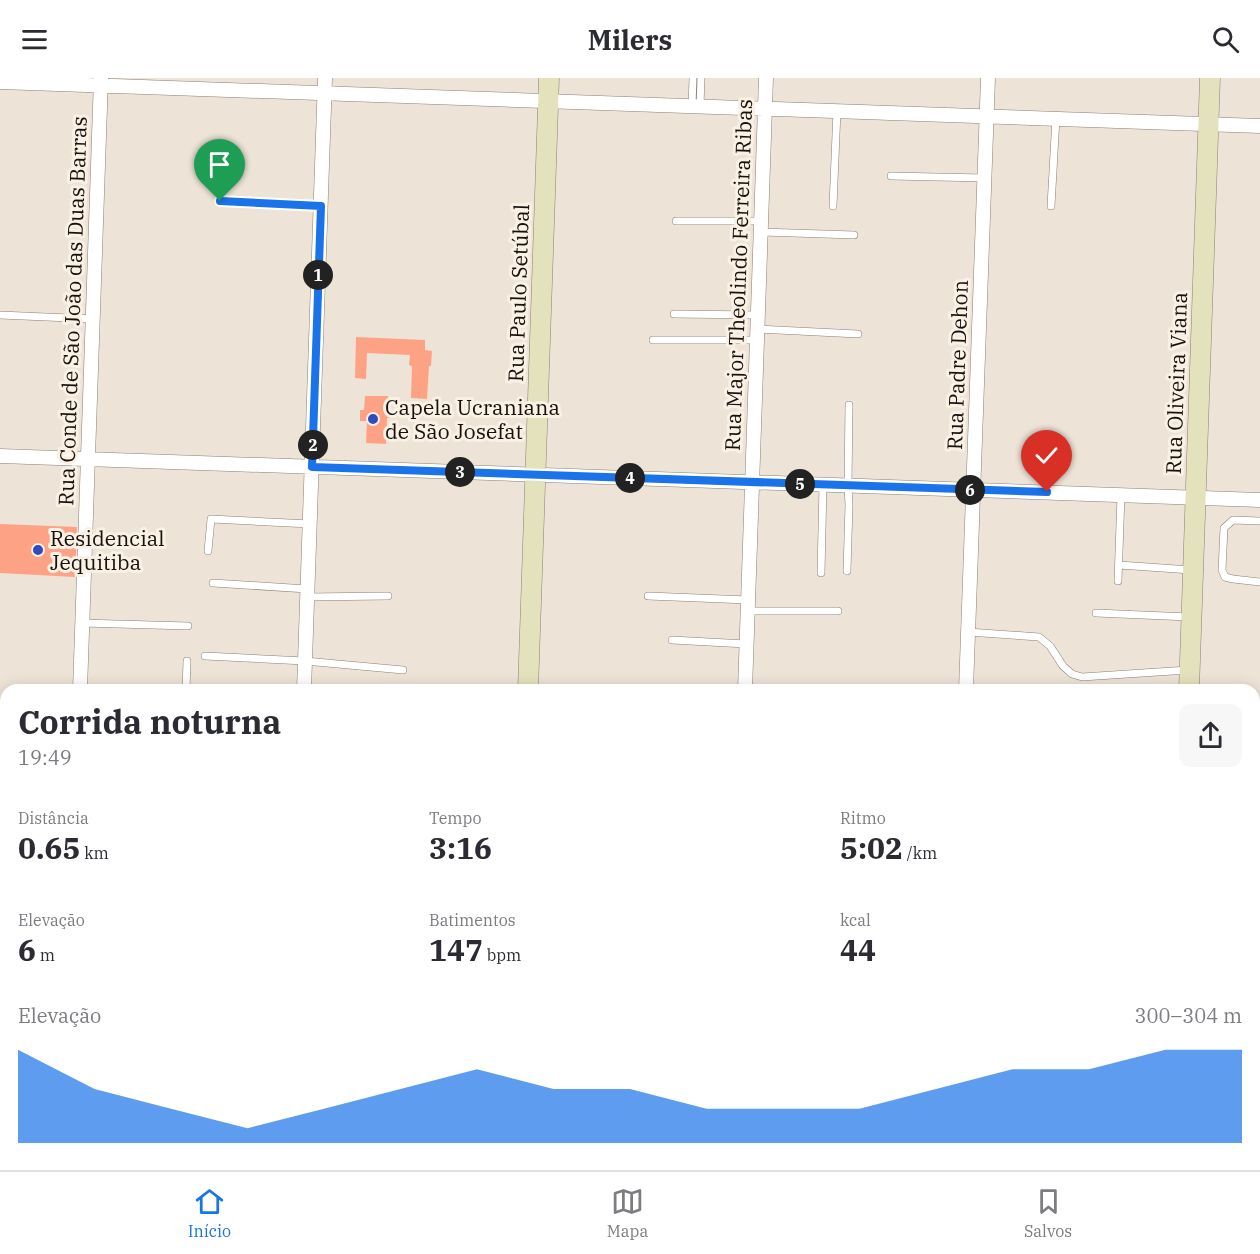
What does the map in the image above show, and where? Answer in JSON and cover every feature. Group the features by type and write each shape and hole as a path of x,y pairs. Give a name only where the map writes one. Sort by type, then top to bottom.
{"main road":[{"name":"Rua Paulo Setúbal","path":"528,684 549,78"},
{"name":"Rua Oliveira Viana","path":"1189,684 1210,78"}],"street":[{"path":"304,684 326,78"},
{"name":"Rua Major Theolindo Ferreira Ribas","path":"745,684 766,78"},
{"name":"Rua Padre Dehon","path":"966,684 988,78"},
{"path":"0,82 101,82 325,93 1260,126"},
{"name":"Rua Conde de São João das Duas Barras","path":"80,684 101,82"},
{"path":"0,456 1260,500"}],"lane":[{"path":"693,78 696,106"},
{"path":"696,106 701,78"},
{"path":"833,206 837,111"},
{"path":"1051,207 1056,118"},
{"path":"891,176 984,178"},
{"path":"220,201 321,206"},
{"path":"676,221 854,235"},
{"path":"674,314 758,315"},
{"path":"0,315 93,320"},
{"path":"653,340 757,334 858,334"},
{"path":"847,571 849,405"},
{"path":"821,573 823,485"},
{"path":"1118,581 1121,495"},
{"path":"208,551 211,519 310,524"},
{"path":"1260,521 1233,520 1224,528 1222,570 1225,577 1260,582"},
{"path":"1119,565 1193,570"},
{"path":"213,583 307,593 388,596"},
{"path":"648,596 838,611"},
{"path":"1096,613 1191,617"},
{"path":"82,623 188,626"},
{"path":"968,632 1039,637 1050,646 1063,666 1072,674 1082,677 1190,670"},
{"path":"672,640 746,644"},
{"path":"205,656 305,661 403,670"},
{"path":"186,684 187,661"}],"building":[{"path":"356,337 425,340 425,350 432,351 427,399 411,398 410,355 367,353 366,379 355,378"},
{"name":"Capela Ucraniana de São Josefat","path":"365,396 388,396 388,408 391,409 390,418 387,418 386,444 366,443 367,421 360,421 360,410 364,410"},
{"name":"Residencial Jequitiba","path":"0,524 77,527 75,577 0,573"}],"place":[{"name":"Capela Ucraniana de São Josefat","path":"373,419"},
{"name":"Residencial Jequitiba","path":"38,550"}],"route":[{"path":"220,201 321,206 312,467 1047,492"}]}
